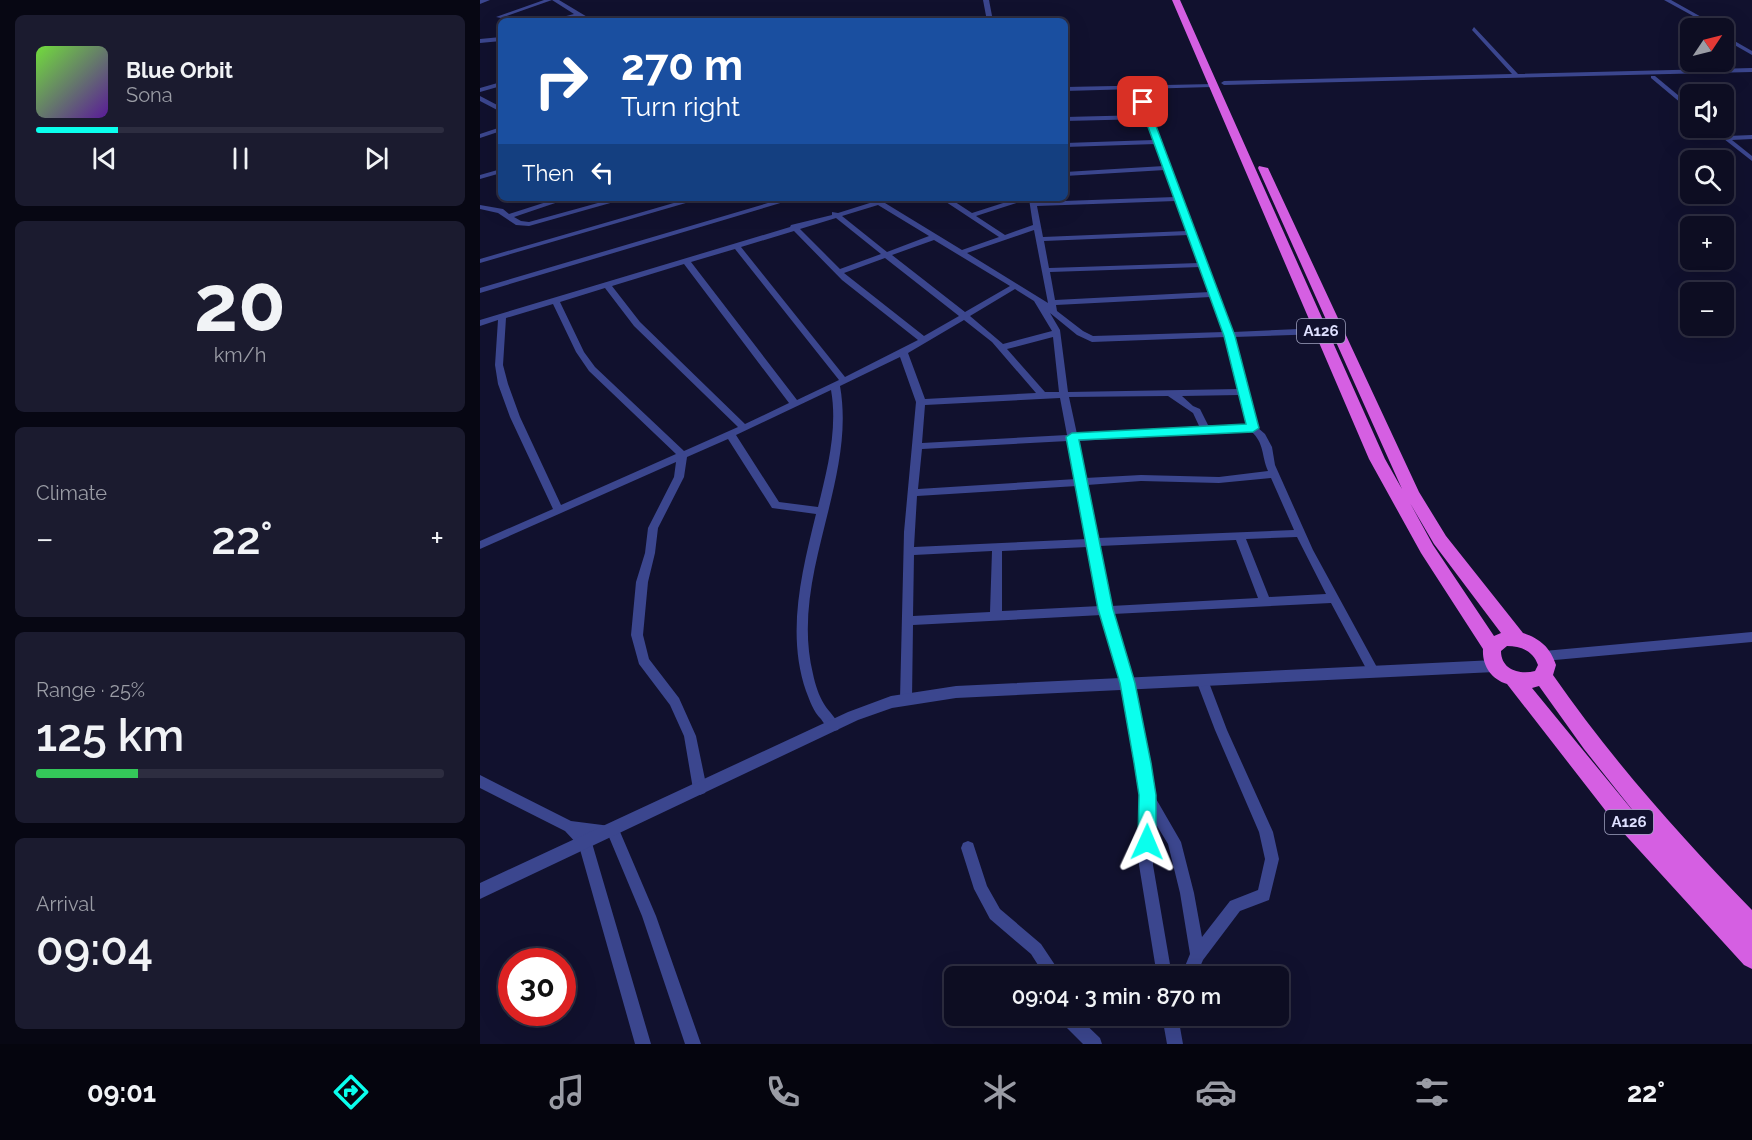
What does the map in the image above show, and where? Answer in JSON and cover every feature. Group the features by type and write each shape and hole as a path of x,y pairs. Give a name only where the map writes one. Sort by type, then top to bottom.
{"highway":[{"name":"A126","path":"1176,0 1220,85 1411,492 1440,540 1515,638 1532,644 1594,751 1627,791 1752,927"},
{"name":"A126","path":"1184,0 1321,331 1392,489 1427,549 1493,657 1627,821 1752,957"},
{"path":"1493,657 1501,640 1515,638"},
{"path":"1514,680 1531,681 1544,666"}],"street":[{"path":"480,2 487,0"},
{"path":"499,17 549,0"},
{"path":"555,0 586,18"},
{"path":"986,0 989,18"},
{"path":"1659,0 1691,18"},
{"path":"1667,0 1700,18"},
{"path":"562,18 579,14"},
{"path":"1474,29 1518,77"},
{"path":"1734,38 1752,48"},
{"path":"480,41 498,39"},
{"path":"480,48 498,39"},
{"path":"1734,43 1752,53"},
{"path":"1220,85 1653,77 1752,71"},
{"path":"1068,89 1752,71"},
{"path":"1653,77 1680,100"},
{"path":"480,90 498,85"},
{"path":"1138,88 1230,336 1242,392 1250,412 1253,428 1262,436 1268,447 1267,455 1274,474 1300,533 1373,671"},
{"path":"480,98 498,108"},
{"path":"1068,119 1149,117"},
{"path":"480,136 498,130"},
{"path":"1734,138 1752,137"},
{"path":"1726,138 1752,159"},
{"path":"1068,145 1159,142"},
{"path":"1068,174 1169,168"},
{"path":"480,177 498,173"},
{"path":"1068,201 1179,199"},
{"path":"510,216 557,201"},
{"path":"480,207 510,216 519,223 530,224 613,201"},
{"path":"480,261 689,201"},
{"path":"480,291 783,201"},
{"path":"480,324 871,201"},
{"path":"876,201 1053,308 1092,339 1230,336 1321,331"},
{"path":"949,201 1005,238"},
{"path":"997,201 1003,205"},
{"path":"972,215 1016,201"},
{"path":"1033,201 1053,308"},
{"path":"835,214 1003,347 1043,395"},
{"path":"961,253 1038,226"},
{"path":"794,227 839,272 924,340"},
{"path":"1040,239 1191,234"},
{"path":"839,272 934,237"},
{"path":"736,244 840,383 837,441 804,599 801,630 807,676 818,705 834,726"},
{"path":"686,260 795,404"},
{"path":"1046,270 1204,265"},
{"path":"607,285 637,324 744,428"},
{"path":"480,545 560,511 840,383 903,352 1015,286"},
{"path":"1053,308 1215,294"},
{"path":"1037,299 1056,333 1064,394 1106,609 1128,683 1148,798 1146,865 1162,966"},
{"path":"555,300 580,352 592,369 682,455"},
{"path":"502,317 499,366 503,384 515,417 560,511"},
{"path":"1003,347 1056,333"},
{"path":"903,352 921,402 909,551 906,699"},
{"path":"921,402 1064,394 1242,392"},
{"path":"1165,393 1181,397 1191,410 1197,411 1205,428 1253,428"},
{"path":"919,446 1253,428"},
{"path":"730,434 776,505 823,511"},
{"path":"682,455 679,477 653,528 650,554 642,582 637,635 643,661 675,702 690,736 698,790"},
{"path":"912,493 1080,481 1140,478 1219,480 1274,474"},
{"path":"909,551 1300,533"},
{"path":"1240,537 1265,602"},
{"path":"996,615 997,546"},
{"path":"907,621 1335,598"},
{"path":"1544,666 1752,637"},
{"path":"480,891 613,831 834,726 891,702 956,692 1373,671 1493,657"},
{"path":"1193,966 1198,955 1235,906 1264,895 1272,860 1266,832 1221,730 1202,680"},
{"path":"480,781 570,827 585,843 643,1044"},
{"path":"1148,798 1174,842 1187,893 1198,955"},
{"path":"570,827 613,831"},
{"path":"613,831 649,915 693,1044"},
{"path":"968,848 981,889 995,914 1036,949 1047,966"},
{"path":"1077,1026 1094,1044"},
{"path":"1174,1026 1175,1044"}],"route":[{"path":"1143,102 1230,336 1242,392 1250,412 1253,428 1072,437 1106,609 1128,683 1143,763 1148,795 1147,842"}]}
